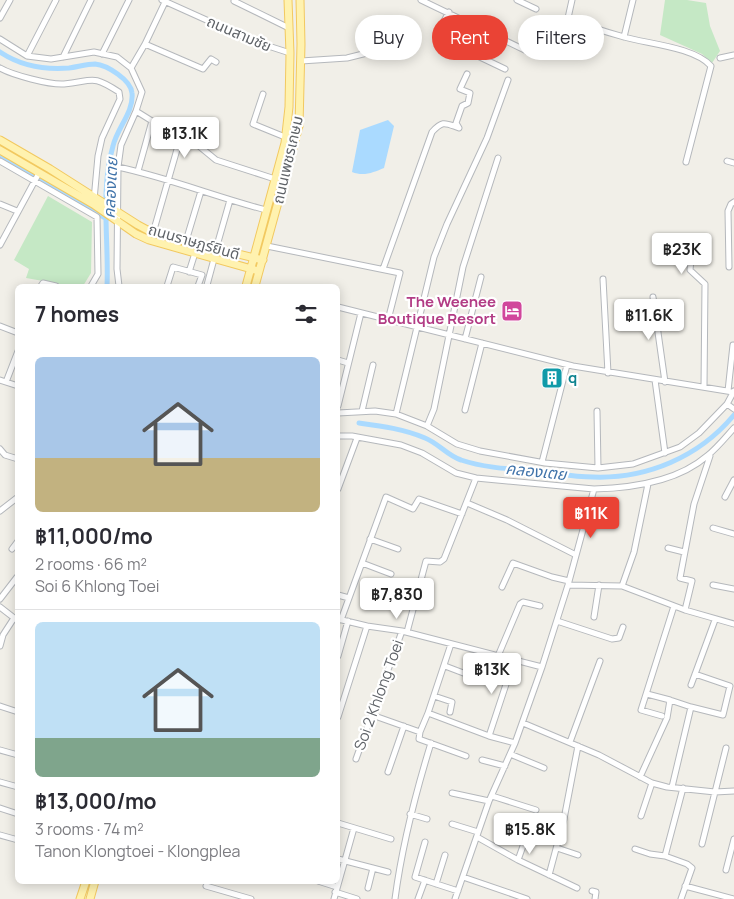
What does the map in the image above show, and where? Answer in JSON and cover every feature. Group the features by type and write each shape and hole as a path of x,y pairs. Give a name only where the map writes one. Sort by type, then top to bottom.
{"main road":[{"name":"ถนนเพชรเกษม","path":"247,284 285,137 289,107 290,53 288,0"},
{"name":"ถนนเพชรเกษม","path":"258,284 260,271 299,126 300,0"},
{"path":"290,53 300,53"},
{"name":"ถนนราษฎร์ยินดี","path":"0,140 94,201 118,223 136,234 149,240 260,271"},
{"name":"ถนนราษฎร์ยินดี","path":"0,150 153,233 263,260"},
{"path":"80,899 85,884"},
{"path":"90,899 94,884"}],"street":[{"path":"0,18 10,0"},
{"path":"27,56 56,0"},
{"path":"63,57 92,0"},
{"path":"102,54 129,0"},
{"path":"131,68 145,44 164,0"},
{"name":"ถนนสามชัย","path":"164,0 253,41 290,53"},
{"path":"421,0 518,46"},
{"path":"517,0 536,9"},
{"path":"572,0 568,18 624,37 673,48 701,58 712,66 686,162"},
{"path":"624,37 633,0"},
{"path":"234,1 289,28"},
{"path":"449,12 439,30 438,37 505,68"},
{"path":"0,39 27,56 51,59 94,52 117,57 131,68 142,92 121,145 118,167 117,269 119,284"},
{"path":"145,44 203,69 211,59 216,62"},
{"path":"720,58 734,55"},
{"path":"300,61 355,56"},
{"path":"0,68 6,72 62,84 90,79 103,82 119,92 120,99 102,138 98,156 94,201"},
{"path":"383,269 432,132 444,122 459,128 456,123 462,106 468,103 470,93 460,89 467,74"},
{"path":"396,414 434,257 447,224 487,138 508,80"},
{"path":"262,94 253,124 285,137"},
{"path":"136,111 152,121 138,171"},
{"path":"153,233 182,132 216,160 274,179"},
{"path":"427,426 434,409 463,267 498,158"},
{"path":"0,161 97,216 98,274 91,284"},
{"path":"726,161 734,163"},
{"path":"118,167 169,180 266,210"},
{"path":"1,242 39,172"},
{"path":"186,241 201,191"},
{"path":"216,249 230,200"},
{"path":"728,267 728,211 730,204 734,202"},
{"path":"0,204 18,211"},
{"path":"267,246 400,273 388,320"},
{"path":"190,272 195,253"},
{"path":"207,284 214,259"},
{"path":"691,259 690,270 705,284 704,387"},
{"path":"167,284 173,267 202,275 199,284"},
{"path":"465,339 481,277"},
{"path":"603,279 608,373"},
{"path":"653,297 665,382"},
{"path":"340,307 482,344 608,373 732,391"},
{"path":"340,393 361,313"},
{"path":"0,326 15,332"},
{"path":"466,410 482,344"},
{"path":"340,413 375,411 396,414 427,426 457,444 480,451 542,462 598,468 633,464 680,447 699,434 727,404 732,391 734,345"},
{"path":"6,382 15,359"},
{"path":"340,361 348,363"},
{"path":"542,462 567,364"},
{"path":"362,411 373,366"},
{"path":"0,380 15,385"},
{"path":"655,380 665,453"},
{"path":"727,404 734,409"},
{"path":"598,411 598,468"},
{"path":"340,436 352,436 401,445 422,453 456,473 476,478 594,489 648,484 680,473 706,458 734,428"},
{"path":"340,484 357,438"},
{"path":"0,449 5,455 15,458"},
{"path":"685,610 692,581 680,578 684,552 694,504 711,453"},
{"path":"340,617 349,598 386,497 414,509 419,499 462,514 476,478"},
{"path":"725,497 734,480"},
{"path":"622,586 634,552 648,484"},
{"path":"455,899 491,798 523,723 542,668 569,583 594,489"},
{"path":"0,511 15,499"},
{"path":"467,503 507,520 576,555"},
{"name":"Soi 2 Khlong Toei","path":"356,759 405,632 426,561 440,562 444,560 462,514"},
{"path":"714,528 734,534"},
{"path":"370,539 398,549"},
{"path":"12,549 15,545"},
{"path":"668,548 684,552"},
{"path":"362,563 391,574"},
{"path":"502,587 513,563 569,583 622,586 685,610 734,624"},
{"path":"0,599 15,578"},
{"path":"713,585 734,589"},
{"path":"594,617 600,586"},
{"path":"340,596 349,598"},
{"path":"498,656 520,604 523,602 540,606"},
{"path":"662,716 641,710 674,606"},
{"path":"0,607 15,619"},
{"path":"340,619 405,632 542,668"},
{"path":"691,685 716,620"},
{"path":"0,646 2,635 15,621"},
{"path":"340,649 348,621"},
{"path":"557,621 612,639 619,638 623,627"},
{"path":"340,705 367,626"},
{"path":"451,644 419,739 466,756"},
{"path":"489,736 514,660"},
{"path":"570,742 600,661"},
{"path":"445,666 466,674"},
{"path":"647,694 723,715 730,686 695,674"},
{"path":"434,696 452,702 450,712"},
{"path":"640,777 665,724 670,700"},
{"path":"0,706 15,711"},
{"path":"672,788 691,707"},
{"path":"428,714 489,736 515,743"},
{"path":"372,715 420,732"},
{"path":"523,723 570,742 652,783 672,788 715,792 734,791"},
{"path":"388,772 404,726"},
{"path":"395,899 400,860 410,814 431,743"},
{"path":"549,875 557,848 578,746"},
{"path":"702,844 726,748"},
{"path":"0,750 15,754"},
{"path":"510,754 544,768"},
{"path":"482,760 505,766"},
{"path":"0,782 15,786"},
{"path":"641,816 652,783"},
{"path":"665,856 683,788"},
{"path":"452,793 491,798 536,810"},
{"path":"0,808 15,813"},
{"path":"410,814 427,819"},
{"path":"340,824 391,839"},
{"path":"452,824 478,834 518,860 577,888"},
{"path":"340,878 354,828"},
{"path":"518,860 528,832"},
{"path":"0,835 15,839"},
{"path":"726,870 734,839"},
{"path":"425,842 415,877 458,891"},
{"path":"557,848 578,856"},
{"path":"635,849 665,856 692,868 681,899"},
{"path":"436,884 445,855"},
{"path":"340,859 388,872"},
{"path":"368,888 373,868"},
{"path":"463,876 527,899"},
{"path":"418,899 425,880"},
{"path":"325,884 357,899"},
{"path":"334,899 338,884"},
{"path":"206,886 251,899"},
{"path":"685,886 734,899"},
{"path":"592,891 596,892 595,899"}],"green space":[{"path":"665,0 687,0 706,3 710,26 720,51 712,63 702,54 660,35"},
{"path":"48,196 92,222 91,273 84,284 62,284 26,278 29,269 14,260"}],"water":[{"path":"388,120 394,126 384,168 365,174 352,172 360,130"}],"waterway":[{"name":"คลองเตย","path":"0,52 16,61 42,68 100,65 118,74 131,88 132,100 130,107 115,139 109,163 106,198 107,284"},
{"path":"0,155 107,219"},
{"name":"คลองเตย","path":"359,423 409,432 430,440 456,458 479,465 579,476 613,477 652,469 688,454 705,443 734,415"}],"place":[{"name":"The Weenee Boutique Resort","path":"512,311"},
{"name":"q","path":"552,378"}]}
